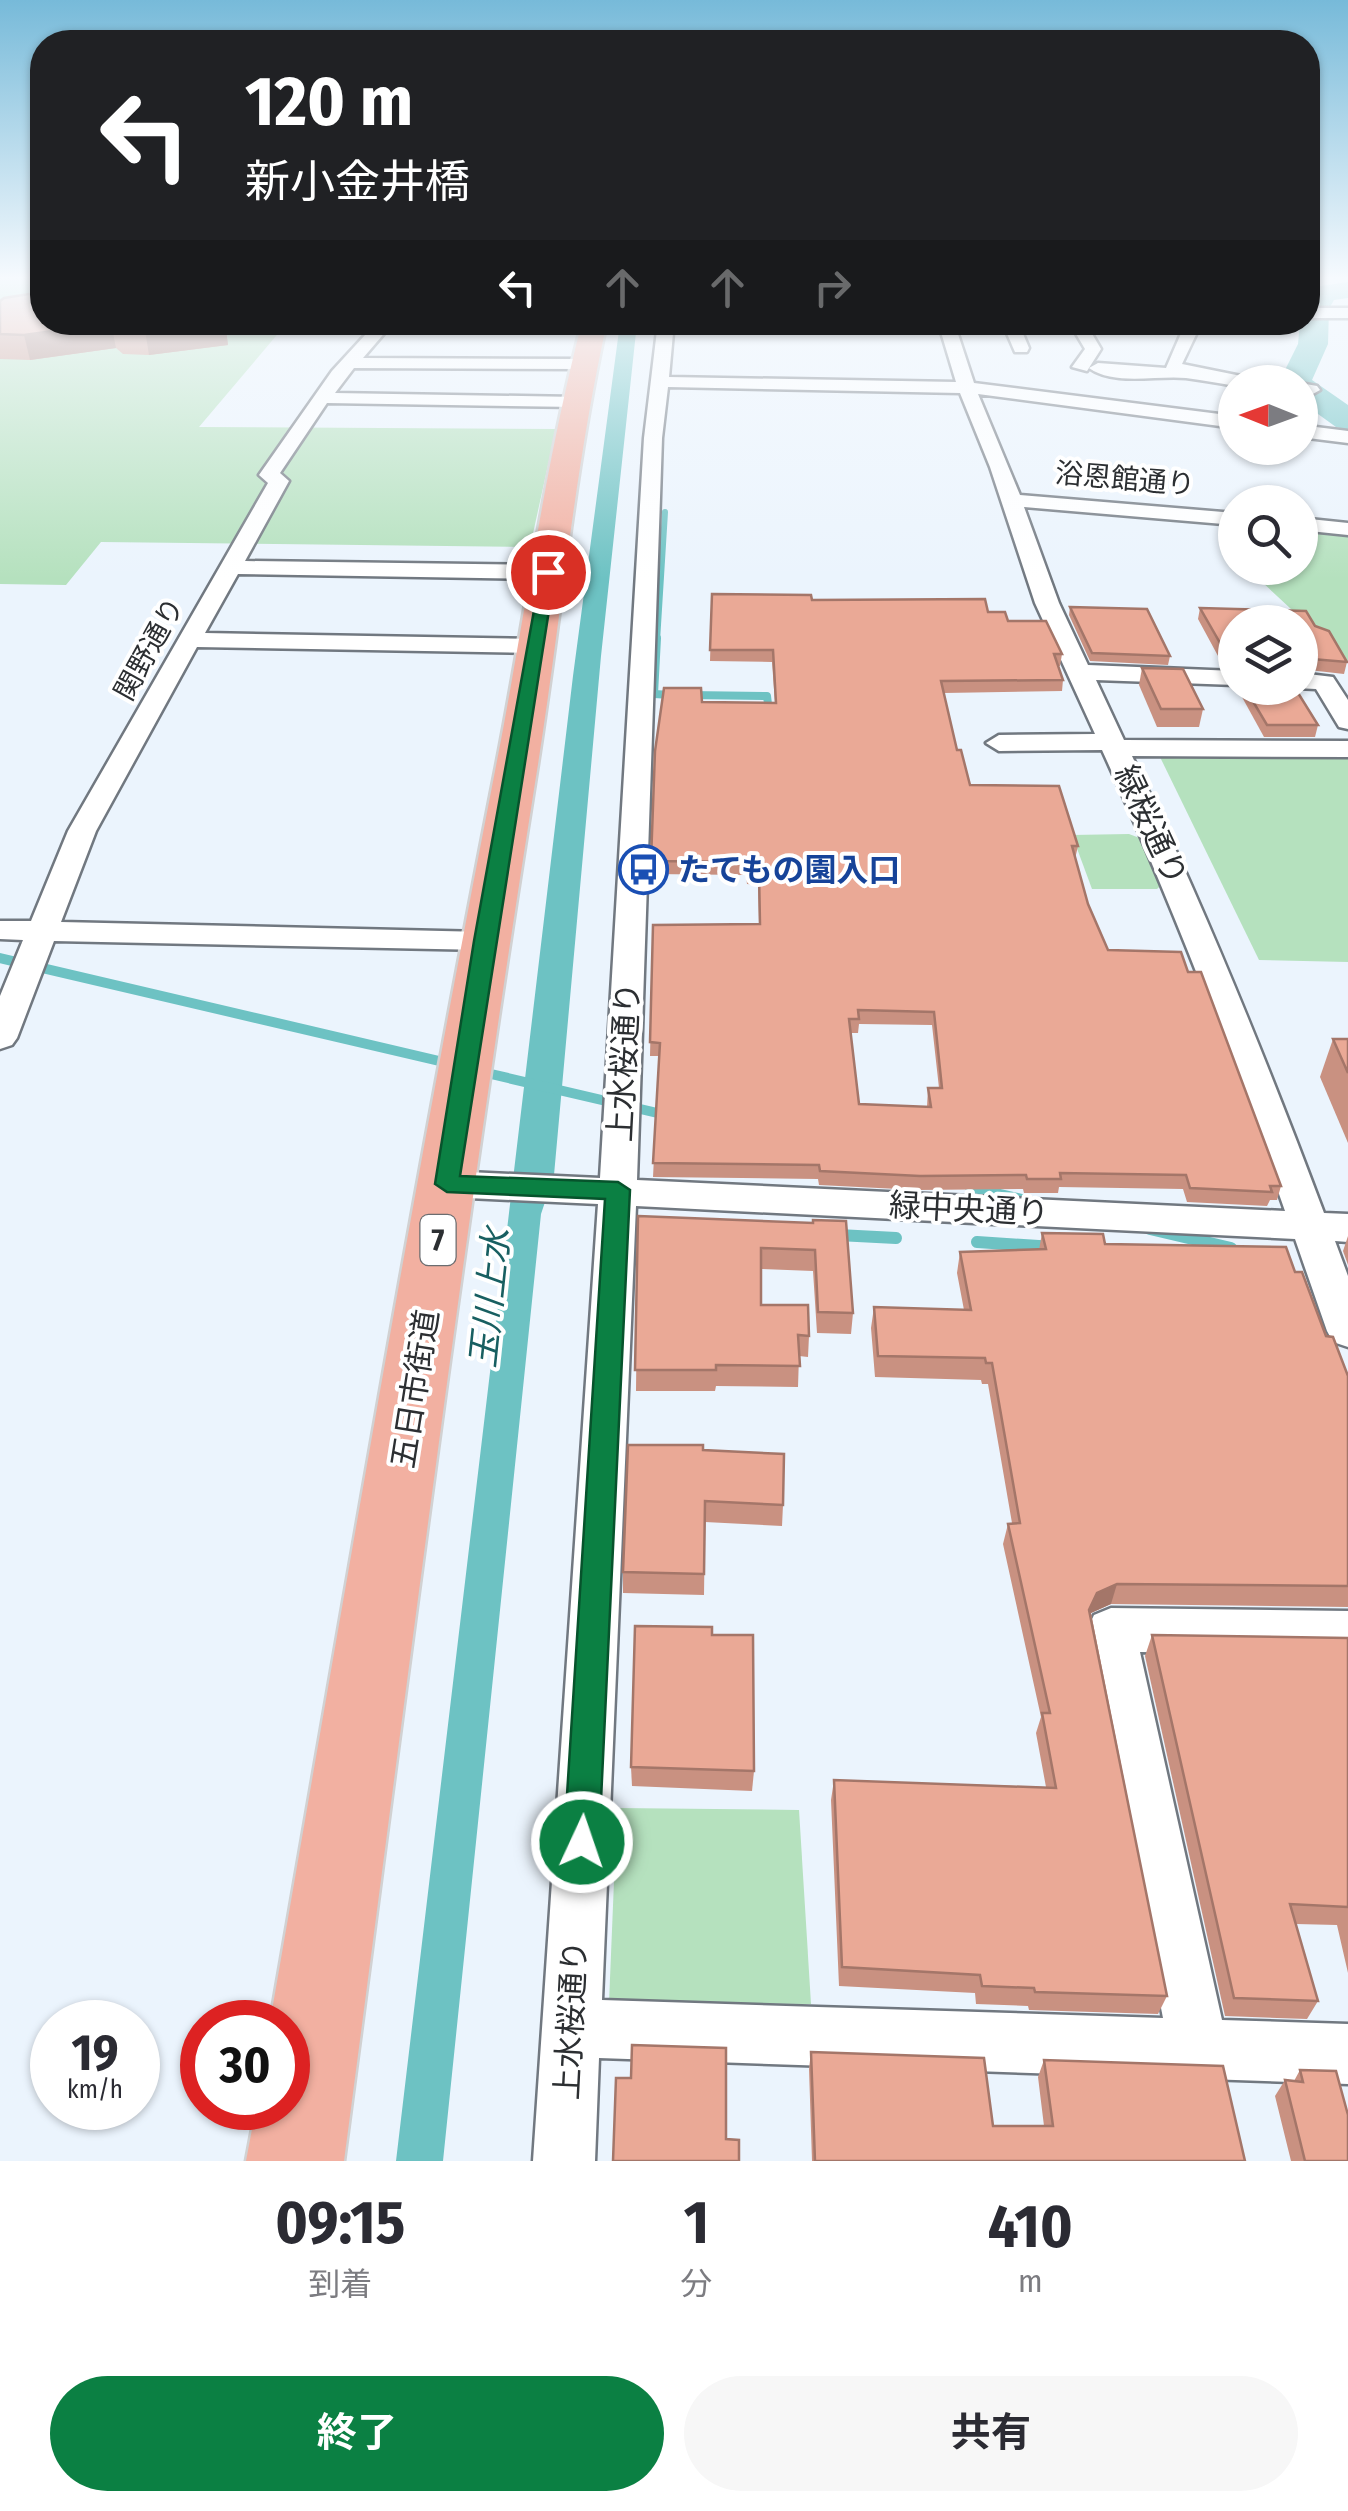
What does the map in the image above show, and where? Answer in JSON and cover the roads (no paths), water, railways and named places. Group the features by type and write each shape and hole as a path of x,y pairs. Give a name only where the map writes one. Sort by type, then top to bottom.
{"main road":[{"name":"五日市街道","path":"294,2161 458,1184 484,941 583,378"}],"street":[{"name":"関野通り","path":"0,1038 82,830 279,481 269,475 338,378"},
{"path":"322,398 462,378"},
{"name":"上水桜通り","path":"564,2161 604,1190 654,602 659,378"},
{"name":"緑桜通り","path":"963,378 1047,603 1184,896 1240,1034 1329,1227 1348,1331"},
{"path":"658,382 892,384 968,389 1218,420"},
{"path":"1318,433 1344,437 1348,465"},
{"name":"浴恩館通り","path":"1010,500 1218,518"},
{"path":"1318,526 1348,529"},
{"path":"230,567 548,572"},
{"path":"187,640 538,646"},
{"path":"1078,672 1218,677"},
{"path":"1318,682 1324,682 1348,721"},
{"path":"999,744 1348,749"},
{"path":"0,930 484,941"},
{"name":"緑中央通り","path":"458,1184 1329,1227"},
{"path":"1199,2049 1111,1630 1348,1634"},
{"path":"571,2028 1348,2054"}],"water":[{"path":"613,378 631,378 601,656 554,1175 541,1214 443,2161 396,2161 573,676"}],"waterway":[{"path":"1318,399 1348,420"},
{"path":"657,641 665,512"},
{"path":"657,638 654,694 672,695"},
{"path":"689,695 767,696 769,712"},
{"path":"0,958 452,1064"},
{"path":"478,1071 666,1115"},
{"path":"970,1187 1031,1201"},
{"path":"1150,1229 1231,1248"},
{"path":"838,1235 896,1238"},
{"path":"977,1242 1054,1247"}],"place":[{"name":"たてもの園入口","path":"643,870"}],"water label":[{"name":"玉川上水","path":"490,1298"}]}
